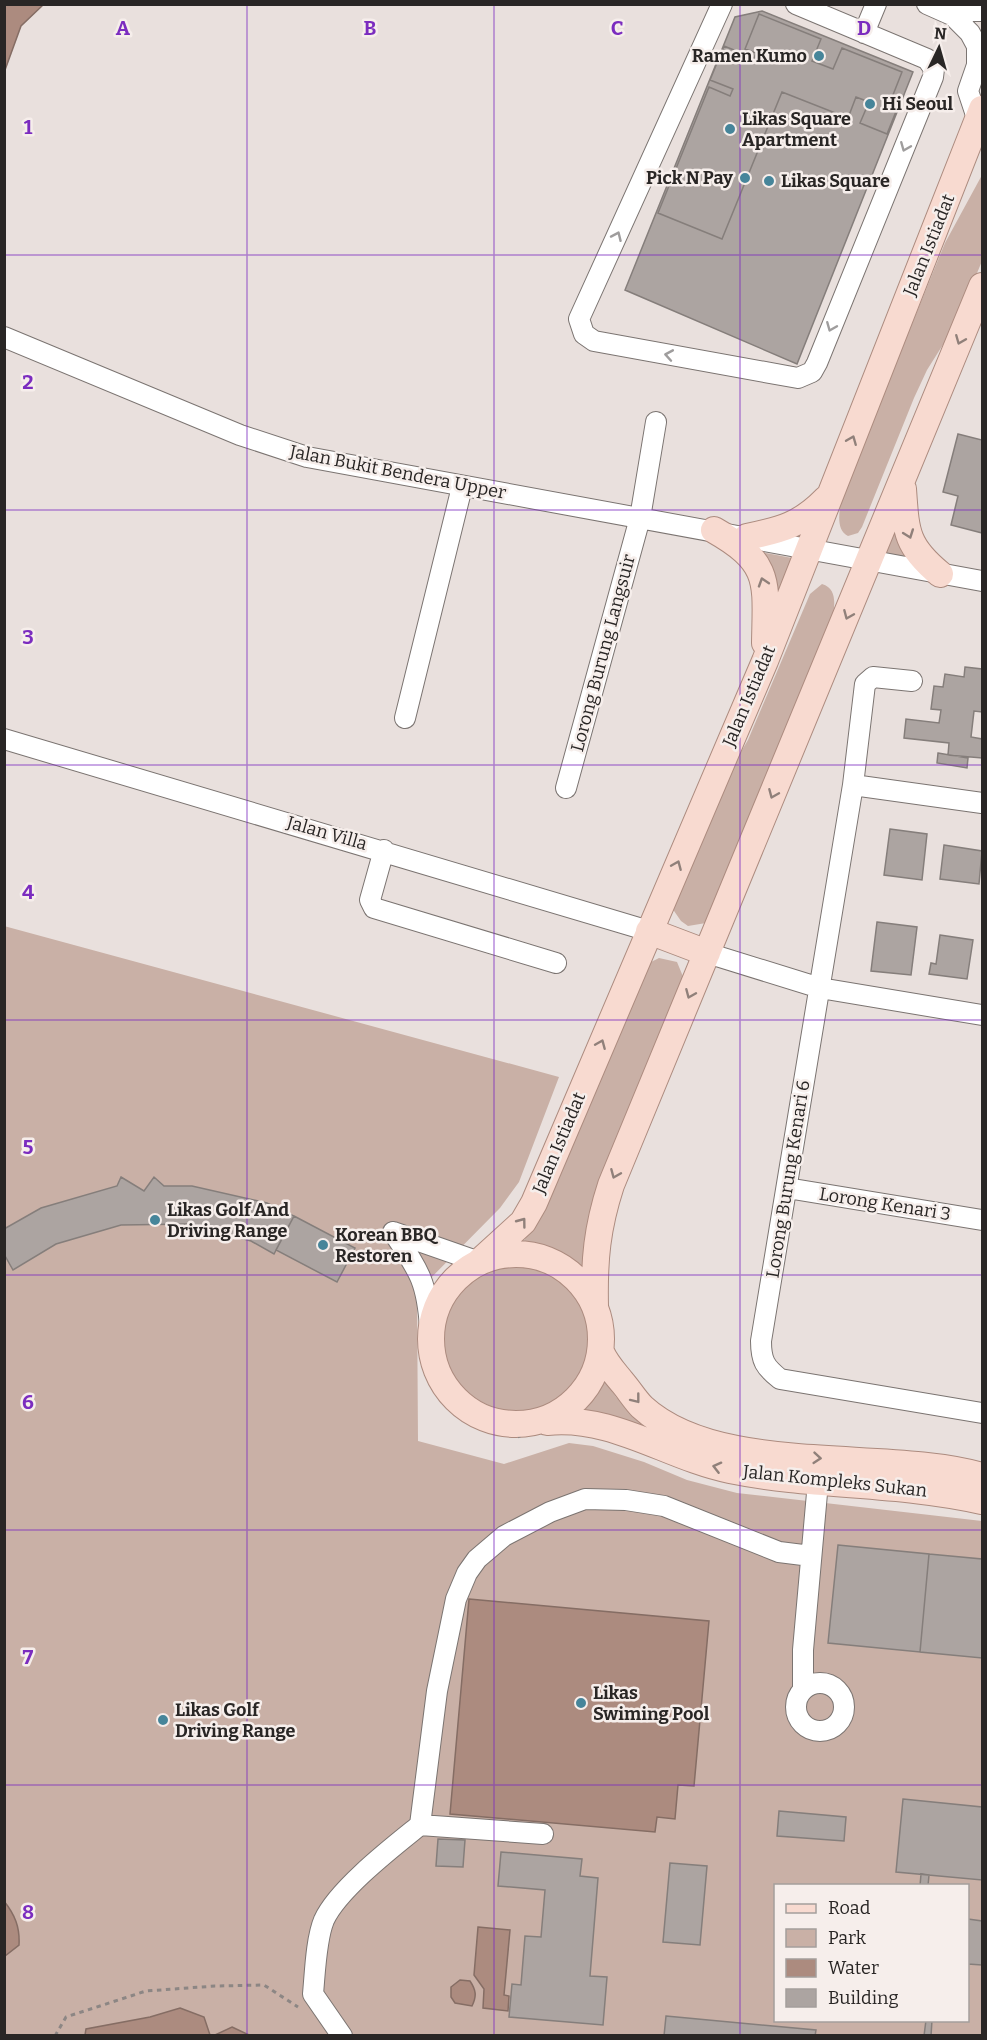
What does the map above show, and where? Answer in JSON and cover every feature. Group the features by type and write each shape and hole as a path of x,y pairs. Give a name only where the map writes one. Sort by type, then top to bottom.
{"main road":[{"name":"Jalan Istiadat","path":"479,1262 523,1222 534,1203 765,661 980,115"},
{"path":"595,1305 580,1282 559,1265 550,1261 533,1255 505,1254 479,1262 455,1278 438,1301 430,1329 432,1357 442,1384 461,1405 486,1420 518,1433 572,1405 591,1381 601,1352 602,1337 595,1305 594,1261 602,1213 611,1185 871,561 982,286"},
{"path":"902,483 906,528 910,540 919,557 940,574"},
{"path":"747,537 780,531 810,516 830,494"},
{"path":"714,530 742,546 759,569 767,594 765,661"},
{"path":"649,931 707,953"},
{"name":"Jalan Kompleks Sukan","path":"601,1352 642,1407 688,1435 717,1444 771,1453 907,1465 982,1476"},
{"name":"Jalan Kompleks Sukan","path":"518,1433 572,1419 595,1423 633,1436 685,1459 768,1477 904,1487 982,1501"}],"street":[{"path":"722,4 579,320 584,334 594,341 798,378 812,372 933,77 934,69 927,59 796,4"},
{"path":"864,33 876,4"},
{"path":"940,10 982,11"},
{"path":"940,10 982,28"},
{"path":"940,10 970,33 977,46 977,65 968,91 980,115"},
{"name":"Jalan Bukit Bendera Upper","path":"4,337 46,357 240,435 307,457 982,581"},
{"name":"Lorong Burung Langsuir","path":"566,788 640,518 656,422"},
{"path":"405,718 462,487"},
{"name":"Lorong Burung Kenari 6","path":"912,681 879,676 868,678 865,684 853,784 761,1341 761,1359 766,1368 780,1379 982,1413"},
{"name":"Jalan Villa","path":"4,739 384,850 649,931"},
{"path":"853,784 982,803"},
{"path":"384,850 370,900 374,908 556,963"},
{"path":"707,953 820,988 982,1015"},
{"name":"Lorong Kenari 3","path":"787,1188 982,1220"},
{"path":"430,1329 428,1292 418,1269 393,1232 479,1262"},
{"path":"803,1689 803,1650 818,1482"},
{"path":"420,1825 437,1691 456,1599 467,1573 477,1559 504,1536 550,1512 585,1499 626,1500 664,1506 778,1552 811,1557"},
{"path":"342,2036 313,1994 324,1920 343,1896 382,1856 420,1825 543,1834"}],"path":[{"path":"55,2036 66,2017 146,1991 264,1985 301,2009"}],"green space":[{"path":"982,175 982,261 956,324 927,370 914,398 862,527 858,533 848,536 841,529 840,524 841,498 945,243"},
{"path":"896,524 917,560 884,555"},
{"path":"750,550 792,558 771,610"},
{"path":"822,584 831,590 833,595 832,622 706,923 688,926 681,921 672,908 714,797 748,740 810,594"},
{"path":"4,926 559,1077 519,1182 500,1208 417,1292 418,1441 504,1464 569,1443 593,1446 644,1462 687,1480 737,1493 982,1521 982,2035 5,2035"},
{"path":"659,958 677,962 684,979 587,1233 583,1270 559,1251 523,1242 546,1207 647,964"},
{"path":"517,1261 532,1262 546,1267 559,1273 570,1283 580,1294 586,1307 591,1321 591,1351 586,1365 580,1378 570,1389 559,1399 546,1405 532,1410 517,1411 502,1410 488,1405 475,1399 464,1389 454,1378 448,1365 443,1351 442,1336 443,1321 448,1307 454,1294 464,1283 475,1273 488,1267 502,1262"},
{"path":"602,1377 616,1397 639,1416 972,1483 787,1471 575,1409 587,1398"}],"water":[{"path":"5,4 43,5 21,26 5,70"},
{"name":"Likas Swiming Pool","path":"469,1599 709,1621 694,1786 678,1785 675,1819 657,1817 655,1832 450,1814"},
{"path":"4,1901 16,1921 19,1933 19,1945 5,1956"},
{"path":"478,1927 510,1930 504,1995 509,1996 508,2011 483,2008 484,1989 474,1975"},
{"path":"460,1980 470,1981 474,1987 475,1996 472,2006 455,2003 451,1997 451,1987"},
{"path":"180,2008 204,2017 210,2035 85,2035 86,2029 150,2017"},
{"path":"232,2027 249,2035 215,2035"}],"building":[{"name":"Likas Square","path":"762,11 913,72 797,364 625,290 735,17"},
{"name":"Likas Square Apartment","path":"759,14 821,39 812,61 833,69 842,48 902,72 891,100 899,104 887,134 860,123 869,102 856,97 848,118 782,92 722,239 658,213 709,87 730,96 733,89 710,80 724,46 754,58 756,53 745,49"},
{"path":"958,434 982,440 982,533 951,525 958,496 943,492"},
{"path":"965,667 982,669 982,712 974,711 971,737 982,739 982,758 948,755 949,743 904,738 906,719 939,723 941,710 931,709 934,686 943,687 945,674 964,677"},
{"path":"938,753 968,758 967,768 937,763"},
{"path":"890,829 927,834 922,880 884,875"},
{"path":"944,845 982,851 979,884 940,879"},
{"path":"877,922 917,927 911,975 871,971"},
{"path":"940,935 973,940 967,979 929,974 931,963 936,964"},
{"name":"Likas Golf And Driving Range","path":"121,1177 144,1191 154,1177 164,1186 192,1186 267,1203 294,1216 274,1254 251,1241 189,1224 121,1225 56,1244 13,1270 4,1254 4,1229 41,1208 117,1186"},
{"path":"294,1216 355,1248 337,1282 276,1250"},
{"path":"838,1545 929,1554 920,1652 828,1643"},
{"path":"929,1554 982,1559 982,1658 920,1652"},
{"path":"903,1799 982,1807 982,1880 896,1872"},
{"path":"779,1811 846,1817 844,1841 777,1836"},
{"path":"438,1839 465,1840 463,1867 436,1866"},
{"path":"501,1852 582,1859 580,1876 598,1878 590,1976 607,1977 603,2025 509,2017 512,1984 521,1985 525,1936 541,1937 545,1890 498,1886"},
{"path":"670,1863 707,1866 700,1945 663,1942"},
{"path":"921,1874 929,1875 928,1884 920,1884"},
{"path":"969,1919 982,1921 982,1965 969,1964"},
{"path":"666,2016 816,2030 815,2036 664,2036"},
{"path":"926,2022 932,2022 931,2036 924,2036"}],"place":[{"name":"Ramen Kumo","path":"819,56"},
{"name":"Hi Seoul","path":"870,104"},
{"name":"Likas Square Apartment","path":"730,129"},
{"name":"Pick N Pay","path":"745,178"},
{"name":"Likas Square","path":"769,181"},
{"name":"Likas Golf And Driving Range","path":"155,1220"},
{"name":"Korean BBQ Restoren","path":"323,1245"},
{"name":"Likas Swiming Pool","path":"581,1703"},
{"name":"Likas Golf Driving Range","path":"163,1720"}]}
